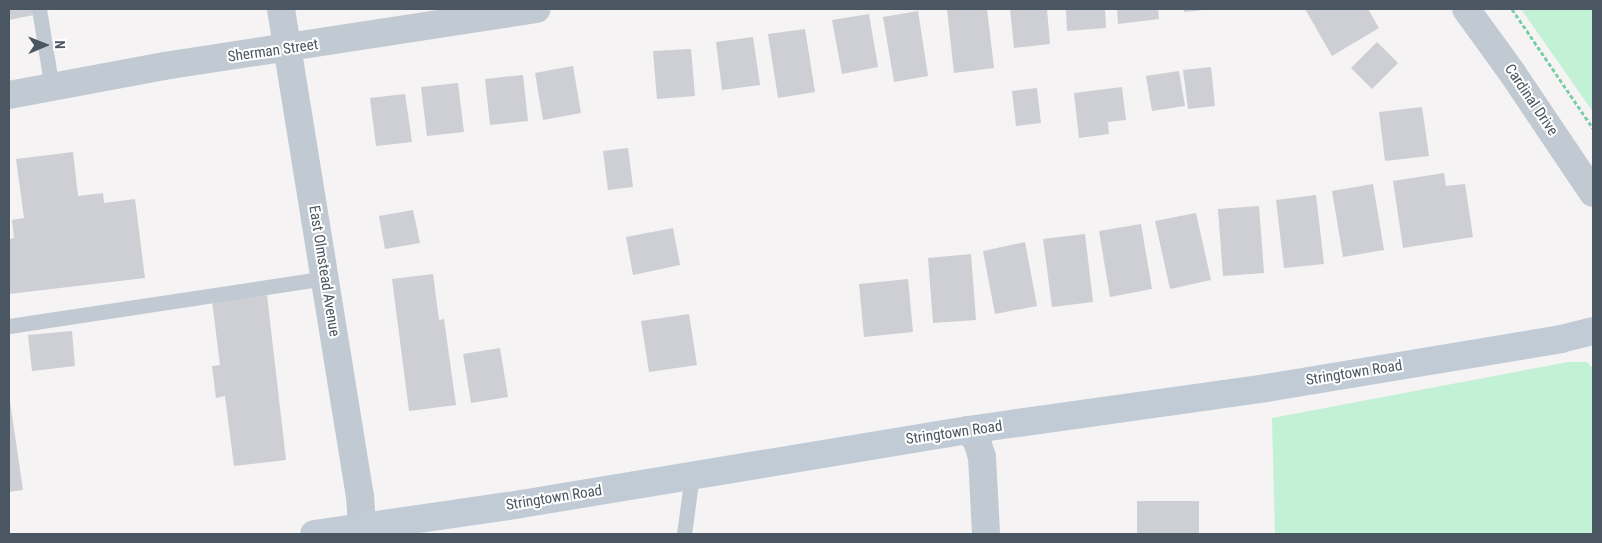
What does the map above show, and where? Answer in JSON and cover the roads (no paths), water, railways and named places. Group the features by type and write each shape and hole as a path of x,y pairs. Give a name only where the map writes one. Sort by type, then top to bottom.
{"main road":[{"name":"Stringtown Road","path":"314,534 362,531 968,430 1266,388 1560,339 1593,331"}],"street":[{"name":"East Olmstead Avenue","path":"281,9 360,496 362,531"},
{"name":"Sherman Street","path":"9,95 164,66 288,49 537,9"},
{"name":"Cardinal Drive","path":"1466,9 1593,193"},
{"path":"968,430 977,441 982,457 986,534"}],"lane":[{"path":"39,9 52,88"},
{"path":"9,326 325,278"},
{"path":"684,534 692,475"}]}
